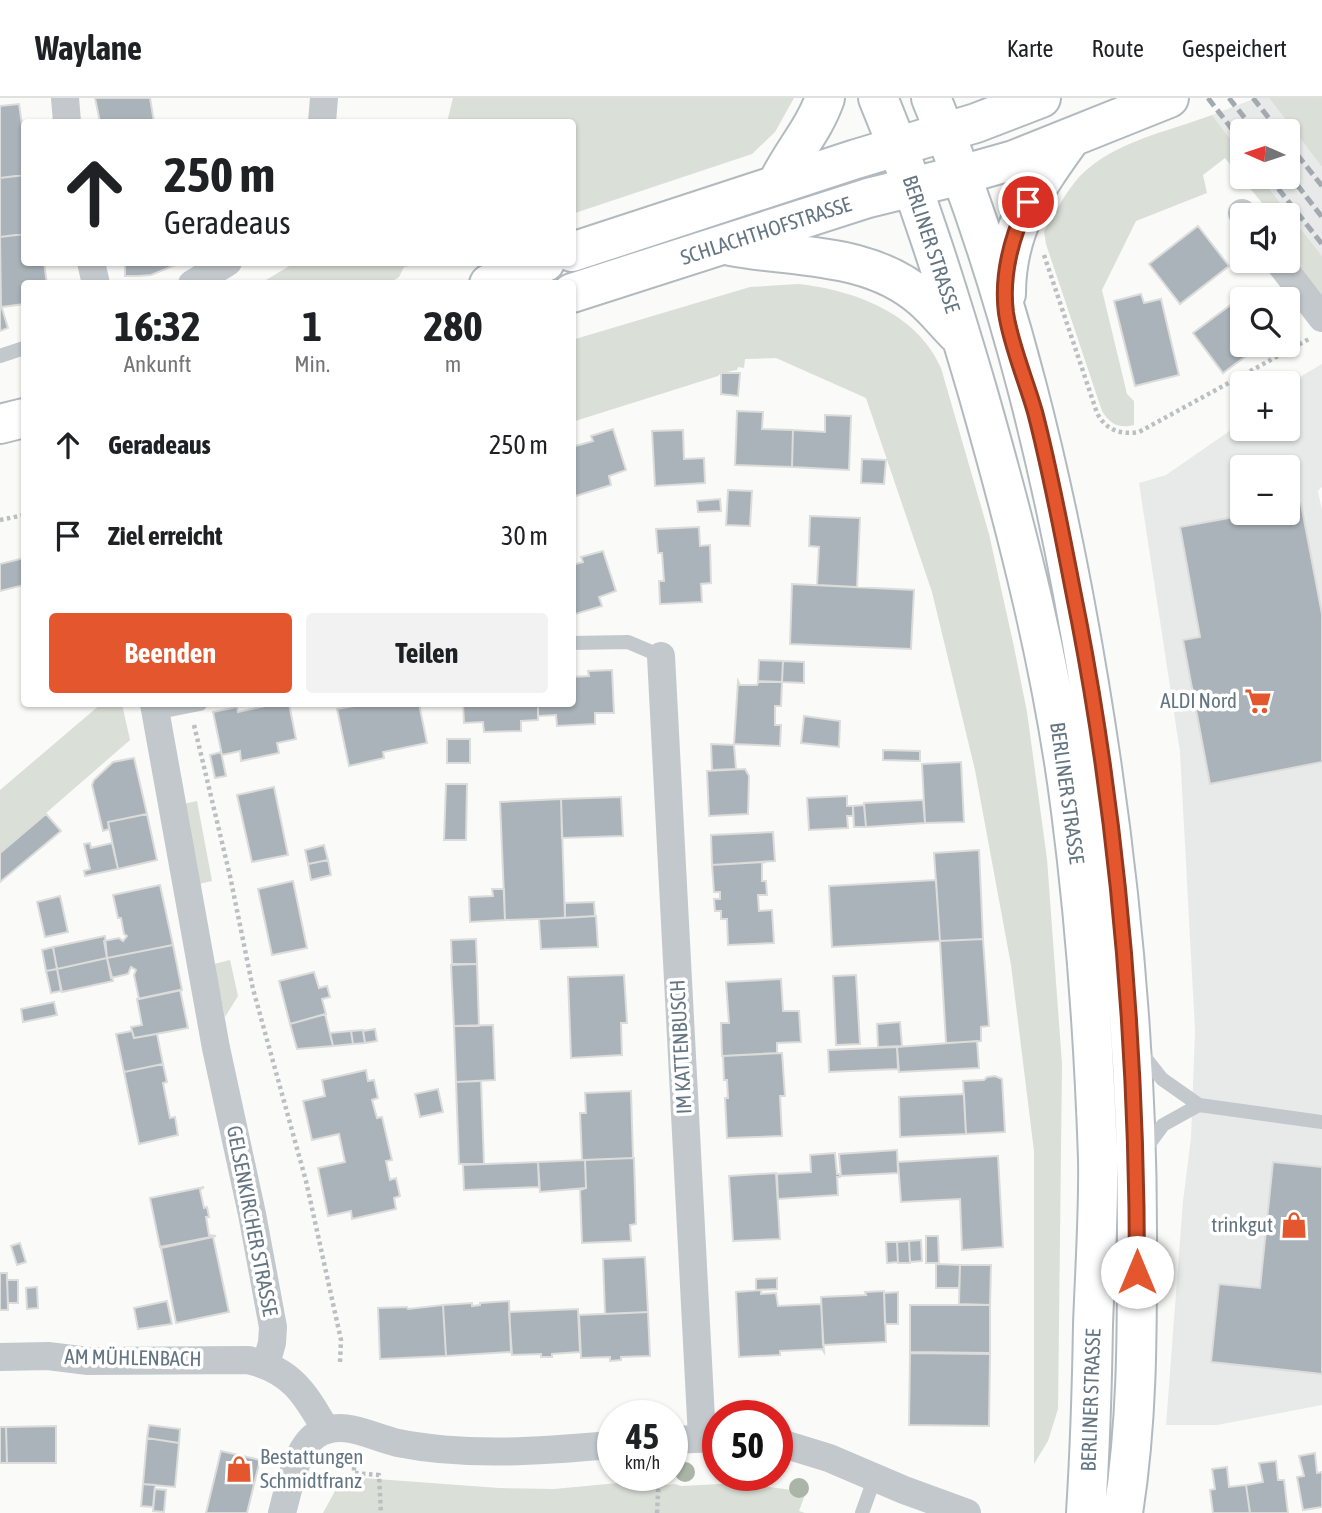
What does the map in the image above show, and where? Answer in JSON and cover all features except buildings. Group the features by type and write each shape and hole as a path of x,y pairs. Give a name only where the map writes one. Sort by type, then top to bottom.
{"main road":[{"path":"777,184 788,162 809,132 825,98"},
{"name":"BERLINER STRASSE","path":"878,98 912,187 962,339 1015,530 1048,674 1071,808 1086,939 1098,1161 1090,1460 1086,1513"},
{"name":"BERLINER STRASSE","path":"931,98 961,175 1006,312 1035,413 1079,624 1103,768 1117,875 1132,1040 1137,1160 1137,1383 1131,1462 1123,1513"},
{"name":"SCHLACHTHOFSTRASSE","path":"576,251 777,184 946,133 1041,98"},
{"name":"SCHLACHTHOFSTRASSE","path":"576,292 868,198 1014,160 1169,98"},
{"path":"1006,312 1008,255 1018,226 1035,189 1071,138"},
{"path":"722,244 768,253 817,256 859,265 877,272 921,297 962,339"},
{"path":"499,280 535,266"},
{"path":"0,424 21,419"},
{"path":"0,446 21,440"}],"street":[{"path":"65,98 67,119"},
{"path":"322,119 324,98"},
{"path":"199,280 221,266"},
{"path":"1286,273 1316,328"},
{"name":"IM KATTENBUSCH","path":"661,656 708,1400"},
{"name":"GELSENKIRCHER STRASSE","path":"154,708 216,1048 273,1327 266,1364"},
{"name":"AM MÜHLENBACH","path":"0,1357 48,1356 88,1361 230,1359 266,1364"},
{"path":"266,1364 286,1375 300,1388 326,1430"},
{"path":"282,1513 304,1448 313,1437 326,1430 352,1429 410,1445 456,1450 531,1450 597,1446"},
{"path":"793,1447 829,1458 967,1513"}],"lane":[{"path":"0,356 21,349"},
{"path":"576,643 628,642 661,656"},
{"path":"1132,1040 1162,1079 1199,1105 1322,1122"},
{"path":"1137,1160 1163,1125 1199,1105"},
{"path":"862,1513 875,1477"}],"path":[{"path":"1018,226 1032,232 1040,240 1097,413 1102,423 1119,432 1139,432 1316,328"},
{"path":"0,520 21,515"},
{"path":"195,707 253,989 309,1194 341,1340 340,1362"},
{"path":"354,1467 354,1473 379,1475 381,1513"},
{"path":"657,1513 658,1491"}],"shaded area":[{"path":"453,98 794,98 775,132 752,154 576,213 576,119 448,119"},
{"path":"1256,98 1269,98 1285,119 1230,119 1230,138 1212,115"},
{"path":"1269,98 1322,98 1322,167 1300,138 1300,119 1285,119"},
{"path":"1212,115 1230,138 1230,164 1225,158 1203,175 1207,193 1136,221 1102,290 1127,394 1134,401 1134,425 1119,426 1102,411 1044,231 1080,176 1109,154 1142,139"},
{"path":"1300,138 1322,167 1322,256 1300,228 1300,203 1280,203 1269,189 1300,189"},
{"path":"1251,189 1269,189 1280,203 1262,203"},
{"path":"1300,228 1322,256 1322,296 1300,269"},
{"path":"289,266 409,266 404,267 394,280 266,280"},
{"path":"798,284 841,292 882,308 916,333 941,368 989,534 1027,712 1047,859 1062,1064 1058,1409 1048,1441 1034,1464 1034,1151 1011,965 975,770 932,592 866,398 776,358 745,359 744,368 738,367 737,370 576,421 576,339 750,287"},
{"path":"1322,364 1322,487 1318,491 1322,510 1322,1405 1217,1425 1166,1425 1183,1201 1191,1138 1195,1031 1180,752 1139,483 1166,475 1230,431 1230,441 1300,441 1300,377"},
{"path":"97,707 123,707 130,740 0,853 0,790"},
{"path":"197,801 212,881 199,884 183,804"},
{"path":"230,960 238,996 225,1017 214,964"},
{"path":"349,1477 499,1488 554,1489 597,1485 597,1491 688,1491 688,1486 702,1485 702,1491 806,1492 799,1511 805,1513 323,1513 340,1482"}],"railway":[{"path":"1208,98 1230,126"},
{"path":"1229,98 1246,119"},
{"path":"1253,98 1270,119"},
{"path":"1300,158 1322,186"},
{"path":"1278,189 1322,244"},
{"path":"1300,189 1322,217"}],"place":[{"name":"ALDI Nord","path":"1258,701"},
{"name":"trinkgut","path":"1294,1225"},
{"name":"Bestattungen Schmidtfranz","path":"239,1469"}],"route":[{"path":"1028,202 1008,255 1006,312 1035,413 1056,504 1103,768 1117,875 1132,1040 1137,1160 1137,1272"}]}
